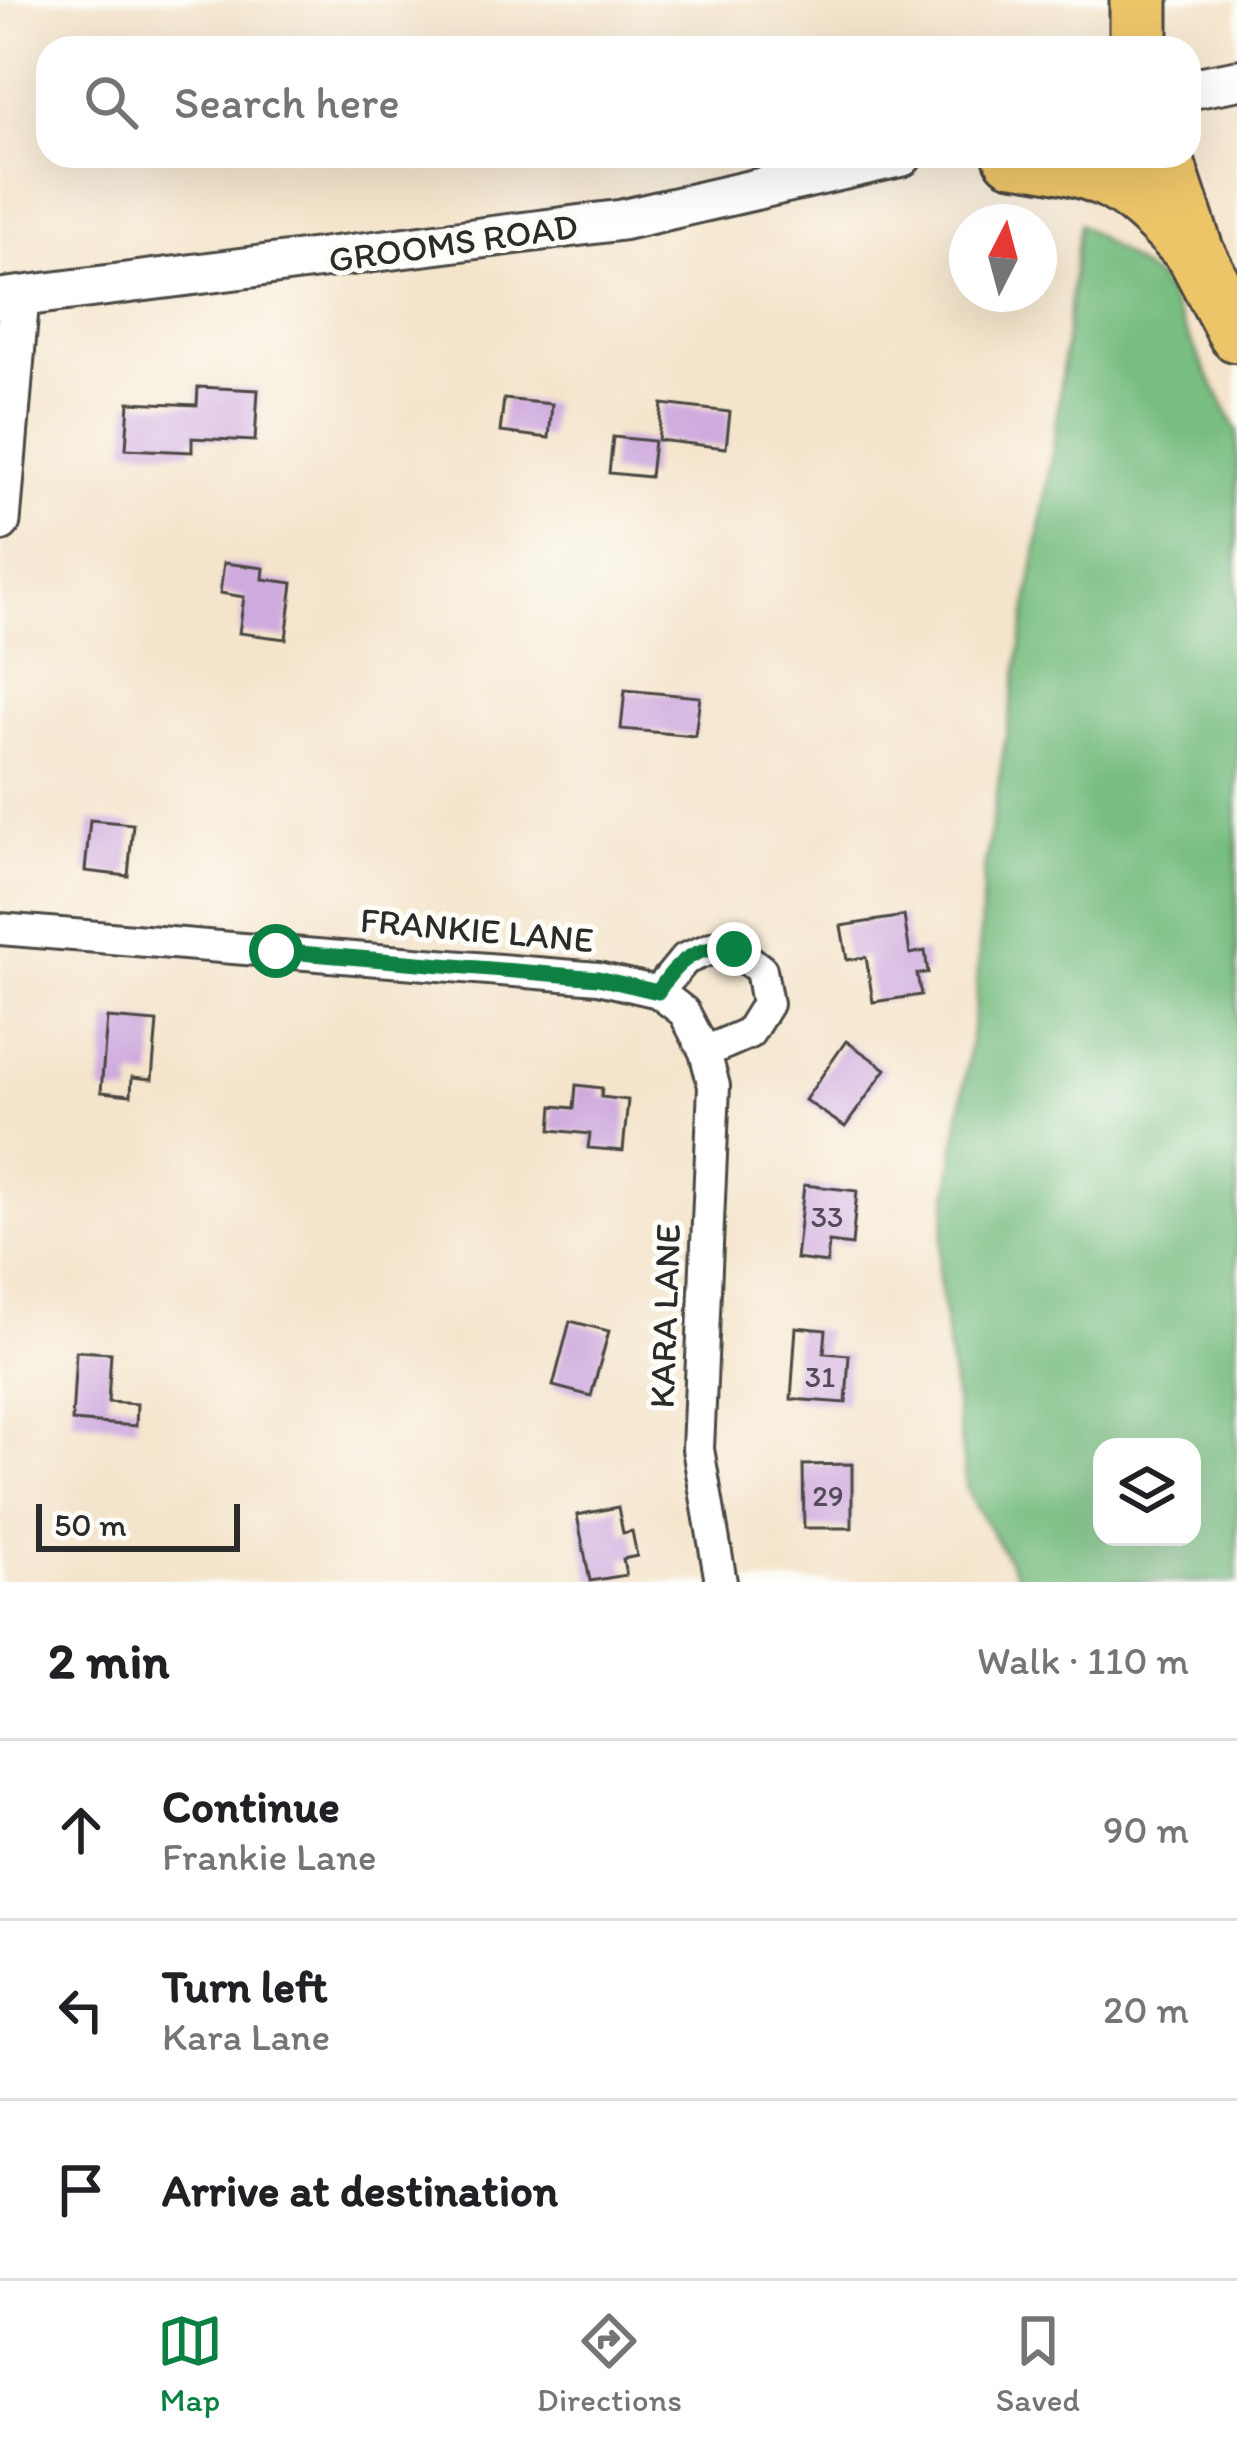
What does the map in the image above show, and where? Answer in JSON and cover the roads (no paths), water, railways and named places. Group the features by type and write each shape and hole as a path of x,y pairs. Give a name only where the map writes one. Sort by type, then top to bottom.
{"highway":[{"path":"1138,36 1139,0"},
{"path":"1080,168 1118,179 1195,253"},
{"path":"1167,168 1195,253 1237,333"}],"street":[{"path":"1201,87 1237,80"},
{"name":"GROOMS ROAD","path":"9,298 622,220 850,168"},
{"path":"0,520 9,298"},
{"name":"FRANKIE LANE","path":"0,928 598,978 658,992"},
{"path":"658,992 685,959 717,946 749,957 761,970 767,1004 760,1020 749,1033 705,1052"},
{"name":"KARA LANE","path":"658,992 684,1012 705,1052 714,1086 698,1449 721,1582"}]}
